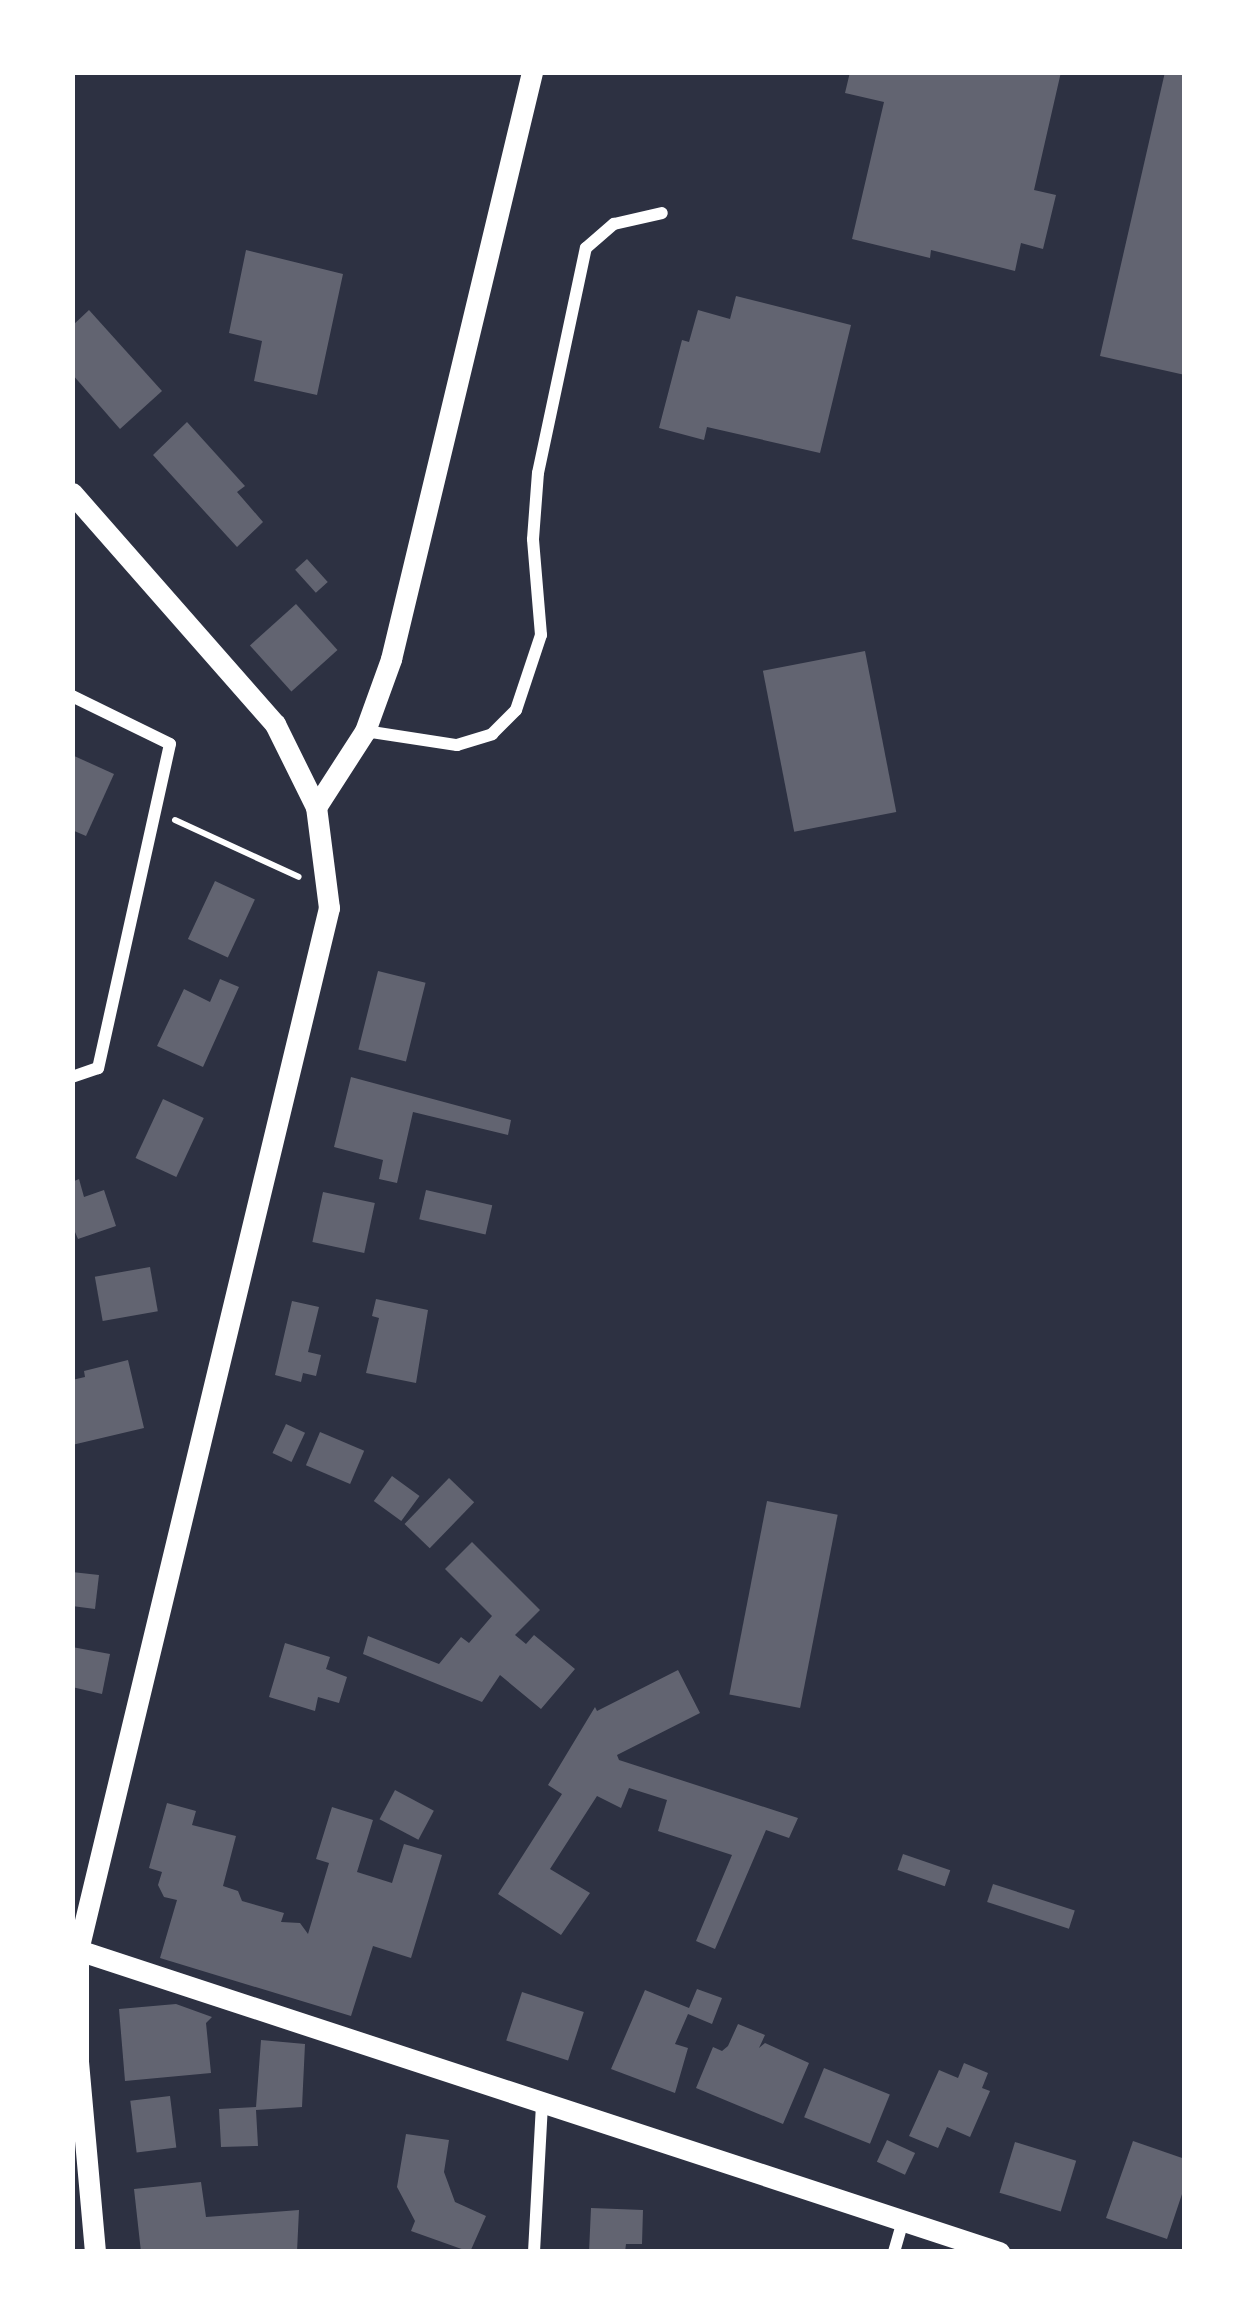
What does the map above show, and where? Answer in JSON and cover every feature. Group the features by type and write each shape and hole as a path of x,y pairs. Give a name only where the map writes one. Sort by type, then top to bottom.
{"street":[{"path":"316,807 365,731 391,659 532,72"},
{"path":"365,731 458,745 492,734 516,710 541,635 533,539 538,473 586,248 614,224 662,213"},
{"path":"72,493 275,724 316,807 329,908 75,1949 77,2060 95,2252"},
{"path":"72,696 170,744 98,1068 72,1077"},
{"path":"75,1949 999,2252"},
{"path":"534,2252 542,2102"},
{"path":"893,2252 903,2220"}],"path":[{"path":"155,810 327,888"}],"building":[{"path":"850,72 1061,72 1034,190 1056,195 1043,249 1021,243 1015,271 931,250 930,258 852,239 884,102 845,93"},
{"path":"1165,72 1185,72 1185,375 1100,356"},
{"path":"246,250 343,274 317,395 254,381 262,341 229,333"},
{"path":"736,296 851,325 820,453 707,427 704,440 659,428 682,340 689,342 698,310 730,319"},
{"path":"89,310 162,391 120,429 72,374 72,326"},
{"path":"187,422 245,486 237,492 263,522 237,547 153,455"},
{"path":"307,559 328,582 316,593 295,570"},
{"path":"296,604 337,650 291,692 250,645"},
{"path":"865,651 896,812 794,832 763,671"},
{"path":"72,755 114,774 86,836 72,830"},
{"path":"215,881 255,900 228,958 188,939"},
{"path":"378,971 426,983 406,1061 358,1050"},
{"path":"220,979 239,987 203,1067 157,1046 184,989 210,1002"},
{"path":"351,1077 511,1120 508,1135 413,1112 397,1183 379,1179 383,1160 334,1147"},
{"path":"163,1099 204,1118 176,1177 136,1158"},
{"path":"79,1179 84,1197 104,1190 116,1226 78,1239 72,1225 72,1182"},
{"path":"426,1190 492,1205 486,1235 419,1219"},
{"path":"323,1192 375,1203 364,1253 312,1242"},
{"path":"150,1267 158,1311 103,1321 95,1277"},
{"path":"376,1299 428,1310 416,1383 366,1373 379,1318 372,1316"},
{"path":"292,1301 319,1307 308,1352 321,1355 316,1376 303,1373 301,1382 275,1375"},
{"path":"128,1360 144,1428 72,1445 72,1380 85,1377 84,1371"},
{"path":"286,1424 305,1433 292,1462 272,1453"},
{"path":"320,1432 364,1451 350,1484 306,1465"},
{"path":"392,1476 420,1496 401,1521 374,1501"},
{"path":"449,1478 474,1502 430,1548 405,1524"},
{"path":"767,1501 838,1515 800,1708 729,1694"},
{"path":"472,1542 540,1610 515,1635 526,1644 534,1635 575,1669 541,1709 500,1675 482,1702 363,1654 368,1636 439,1664 461,1637 469,1643 492,1616 445,1569"},
{"path":"72,1572 99,1575 95,1609 72,1606"},
{"path":"285,1643 330,1657 326,1669 347,1677 339,1703 318,1697 315,1711 269,1697"},
{"path":"72,1647 110,1654 102,1694 72,1687"},
{"path":"678,1670 700,1713 617,1755 619,1760 798,1818 789,1838 766,1830 715,1949 696,1941 732,1855 658,1831 667,1800 629,1788 621,1808 597,1796 550,1869 590,1893 561,1935 498,1894 562,1794 548,1785 595,1707 597,1711"},
{"path":"395,1790 434,1811 418,1840 380,1819"},
{"path":"167,1803 196,1811 192,1825 236,1836 223,1886 238,1891 242,1901 284,1913 281,1922 300,1923 308,1934 329,1863 316,1859 332,1807 373,1820 357,1872 392,1883 404,1844 442,1855 411,1958 373,1946 351,2016 160,1958 177,1900 164,1897 158,1885 162,1872 149,1868"},
{"path":"903,1854 950,1870 945,1886 897,1870"},
{"path":"993,1884 1075,1911 1069,1929 987,1902"},
{"path":"697,1989 722,1998 712,2024 688,2014 675,2044 688,2048 675,2093 611,2069 645,1990 689,2008"},
{"path":"522,1992 584,2012 568,2061 506,2041"},
{"path":"176,2004 212,2017 206,2023 211,2073 125,2081 119,2009"},
{"path":"738,2024 765,2035 759,2048 765,2043 809,2063 783,2124 696,2088 713,2047 722,2051 728,2046"},
{"path":"261,2040 305,2044 302,2107 256,2110 258,2146 221,2147 219,2109 256,2107"},
{"path":"964,2063 988,2073 982,2088 990,2091 970,2137 947,2127 938,2148 909,2136 939,2070 958,2078"},
{"path":"824,2068 890,2095 870,2144 804,2117"},
{"path":"170,2096 176,2148 137,2152 130,2101"},
{"path":"406,2134 449,2140 444,2172 455,2202 486,2216 470,2252 411,2231 415,2221 397,2187"},
{"path":"887,2140 915,2153 905,2175 877,2162"},
{"path":"1133,2141 1185,2159 1185,2185 1167,2239 1106,2218"},
{"path":"1015,2142 1076,2161 1061,2211 1000,2193"},
{"path":"201,2182 206,2217 299,2210 297,2252 141,2252 134,2189"},
{"path":"591,2208 643,2210 642,2244 626,2244 625,2252 589,2252"}]}
